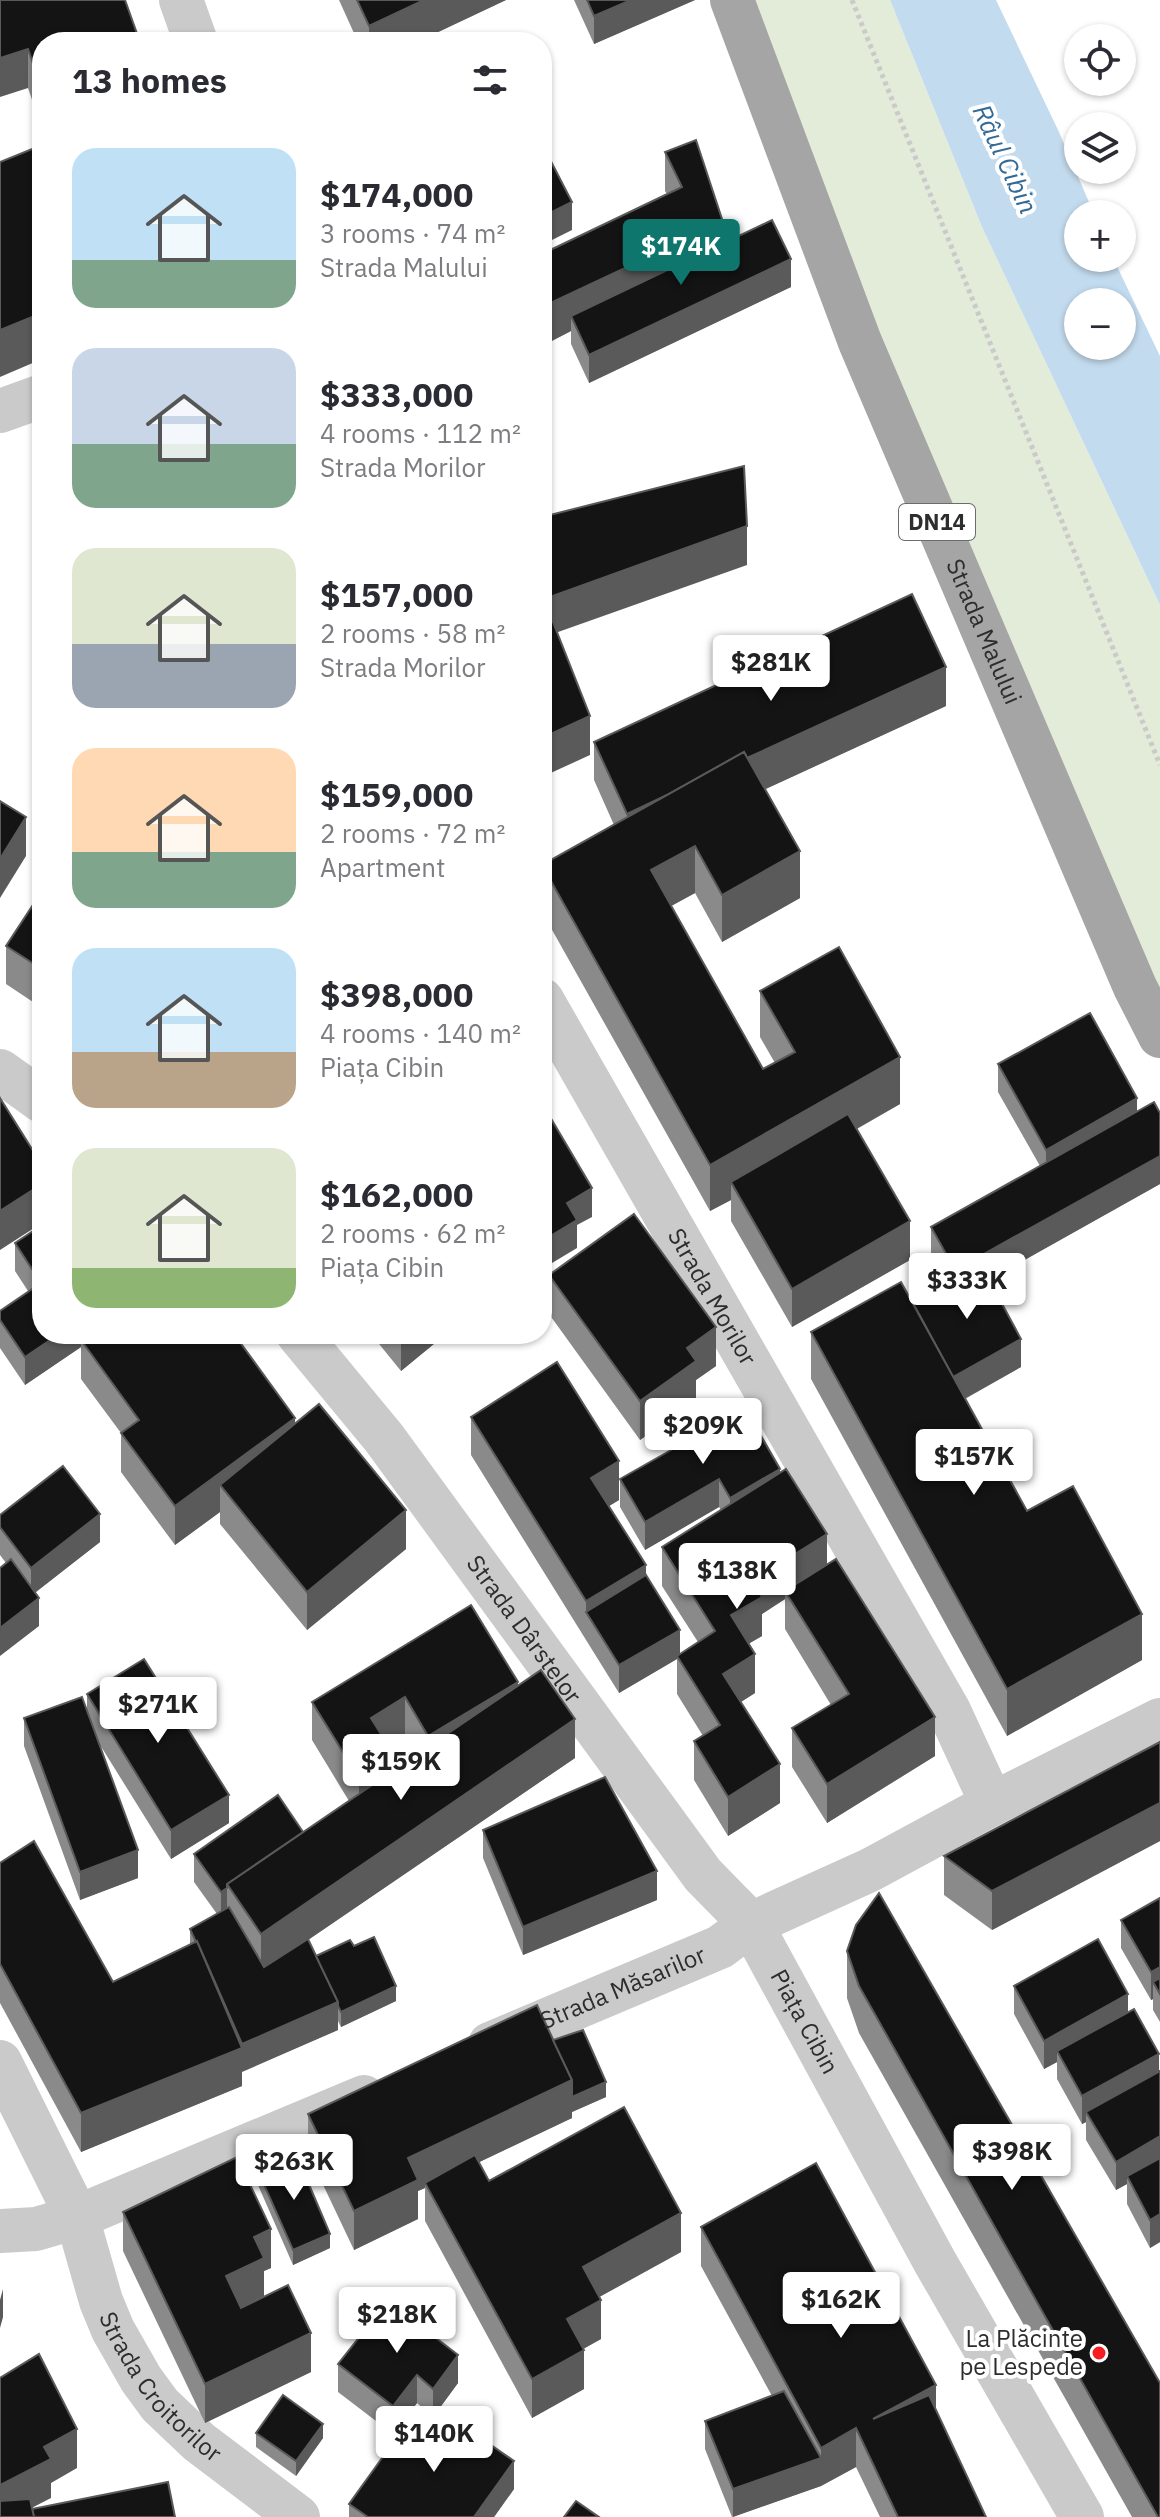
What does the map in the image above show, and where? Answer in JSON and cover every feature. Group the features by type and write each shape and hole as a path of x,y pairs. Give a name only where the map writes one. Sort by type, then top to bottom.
{"main road":[{"name":"Strada Malului","path":"732,0 860,342 1135,987 1160,1036"}],"street":[{"path":"181,0 192,32"},
{"path":"0,411 32,400"},
{"name":"Strada Morilor","path":"552,1017 949,1711 992,1804"},
{"path":"0,1071 32,1094"},
{"name":"Strada Dârstelor","path":"306,1344 384,1438 703,1875 751,1924"},
{"path":"751,1924 870,1870 992,1804 1160,1720"},
{"name":"Strada Măsarilor","path":"459,2057 720,1947 751,1924"},
{"name":"Piața Cibin","path":"751,1924 935,2262 1082,2517"},
{"name":"Strada Croitorilor","path":"0,2062 77,2217 90,2267 113,2330 154,2397 199,2442 298,2517"},
{"path":"0,2231 36,2229 77,2217 400,2082"}],"path":[{"path":"852,0 1160,765"}],"green space":[{"path":"732,0 890,0 982,227 1160,605 1160,1028"}],"water":[{"name":"Râul Cibin","path":"890,0 996,0 1064,144 1064,184 1081,184 1088,200 1064,200 1064,272 1120,272 1127,288 1064,288 1064,360 1136,360 1136,306 1160,356 1160,605 982,227"}],"building":[{"path":"0,0 125,0 136,32 32,32 32,61 28,49 0,58"},
{"path":"357,0 424,0 369,26"},
{"path":"587,0 631,0 594,16"},
{"path":"696,140 723,222 552,302 552,249 682,187 665,152"},
{"path":"32,149 32,317 0,330 0,162"},
{"path":"552,163 572,202 552,212"},
{"path":"772,220 791,259 589,355 571,316"},
{"path":"744,466 747,526 552,596 552,514"},
{"path":"912,594 946,667 747,758 744,752 627,814 594,742"},
{"path":"552,619 590,716 552,733"},
{"path":"744,752 800,851 722,895 695,846 651,870 763,1069 795,1052 760,991 839,947 900,1057 710,1165 552,883 552,859"},
{"path":"0,801 26,817 0,859"},
{"path":"32,906 32,963 6,946"},
{"path":"1090,1013 1137,1098 1046,1150 998,1064"},
{"path":"0,1098 32,1149 32,1190 0,1211"},
{"path":"1154,1102 1160,1113 1160,1156 955,1270 931,1227"},
{"path":"848,1114 910,1221 792,1289 731,1182"},
{"path":"552,1120 592,1188 567,1203 577,1220 552,1235"},
{"path":"634,1214 716,1327 687,1348 696,1361 640,1401 552,1279 552,1273"},
{"path":"32,1232 32,1269 15,1243"},
{"path":"981,1265 1021,1339 953,1377 913,1303"},
{"path":"901,1282 1027,1511 1073,1486 1142,1614 1007,1689 811,1332"},
{"path":"32,1289 32,1344 44,1344 25,1357 0,1320 0,1311"},
{"path":"84,1344 241,1344 295,1418 175,1506 121,1433 139,1420"},
{"path":"557,1362 619,1461 591,1478 646,1565 586,1601 471,1417"},
{"path":"319,1404 406,1510 307,1592 220,1485"},
{"path":"745,1408 780,1469 730,1498 719,1479 645,1522 620,1479"},
{"path":"63,1466 100,1514 31,1568 0,1527 0,1515"},
{"path":"786,1469 827,1534 752,1581 762,1597 731,1615 755,1654 723,1674 780,1764 728,1797 694,1741 720,1725 677,1656 715,1631 662,1547"},
{"path":"11,1559 39,1598 0,1628 0,1568"},
{"path":"836,1559 935,1717 827,1784 792,1728 849,1694 785,1591"},
{"path":"646,1575 680,1630 619,1665 586,1612"},
{"path":"471,1605 518,1682 428,1736 405,1697 371,1718 394,1755 359,1778 312,1702"},
{"path":"144,1659 229,1795 171,1830 87,1694"},
{"path":"541,1670 575,1719 261,1934 227,1884"},
{"path":"82,1697 138,1850 80,1872 24,1718"},
{"path":"1160,1742 1160,1803 992,1891 944,1856"},
{"path":"605,1777 657,1871 523,1927 483,1830"},
{"path":"278,1795 303,1832 227,1884 221,1892 194,1854"},
{"path":"34,1841 113,1982 197,1941 242,2048 81,2113 0,1964 0,1863"},
{"path":"879,1893 1160,2383 1160,2517 859,1986 847,1951 856,1925"},
{"path":"1160,1898 1160,1967 1151,1972 1121,1920"},
{"path":"229,1907 264,1967 308,1939 338,2002 242,2044 190,1929"},
{"path":"374,1937 396,1986 341,2012 316,1956 350,1940 354,1946"},
{"path":"1098,1939 1128,1994 1044,2041 1014,1986"},
{"path":"1160,1978 1160,1994 1153,1982"},
{"path":"537,2005 572,2080 408,2158 418,2180 354,2211 308,2114"},
{"path":"1134,2009 1159,2054 1082,2096 1057,2051"},
{"path":"583,2030 606,2082 572,2097 572,2080 553,2040"},
{"path":"1160,2071 1160,2136 1116,2162 1086,2112"},
{"path":"624,2107 681,2213 583,2267 601,2300 567,2319 584,2350 532,2379 425,2183 475,2155 489,2181"},
{"path":"296,2154 330,2234 293,2250 258,2171"},
{"path":"237,2157 271,2229 254,2237 264,2258 226,2276 241,2308 288,2285 311,2333 205,2384 123,2212"},
{"path":"1160,2158 1160,2214 1150,2220 1127,2176"},
{"path":"816,2163 936,2385 873,2419 929,2395 986,2517 898,2517 856,2428 821,2448 701,2227"},
{"path":"388,2301 458,2355 433,2389 417,2375 393,2406 338,2364"},
{"path":"39,2354 77,2429 44,2447 51,2459 0,2485 0,2378"},
{"path":"784,2391 821,2458 733,2489 705,2421"},
{"path":"283,2395 323,2424 296,2461 256,2433"},
{"path":"439,2409 514,2461 474,2517 368,2517 349,2504 400,2433 415,2443"},
{"path":"168,2482 175,2517 34,2517 32,2509"},
{"path":"30,2499 34,2517 0,2517 0,2501"},
{"path":"576,2501 599,2517 564,2517"}],"place":[{"name":"La Plăcinte pe Lespede","path":"1099,2353"}]}
